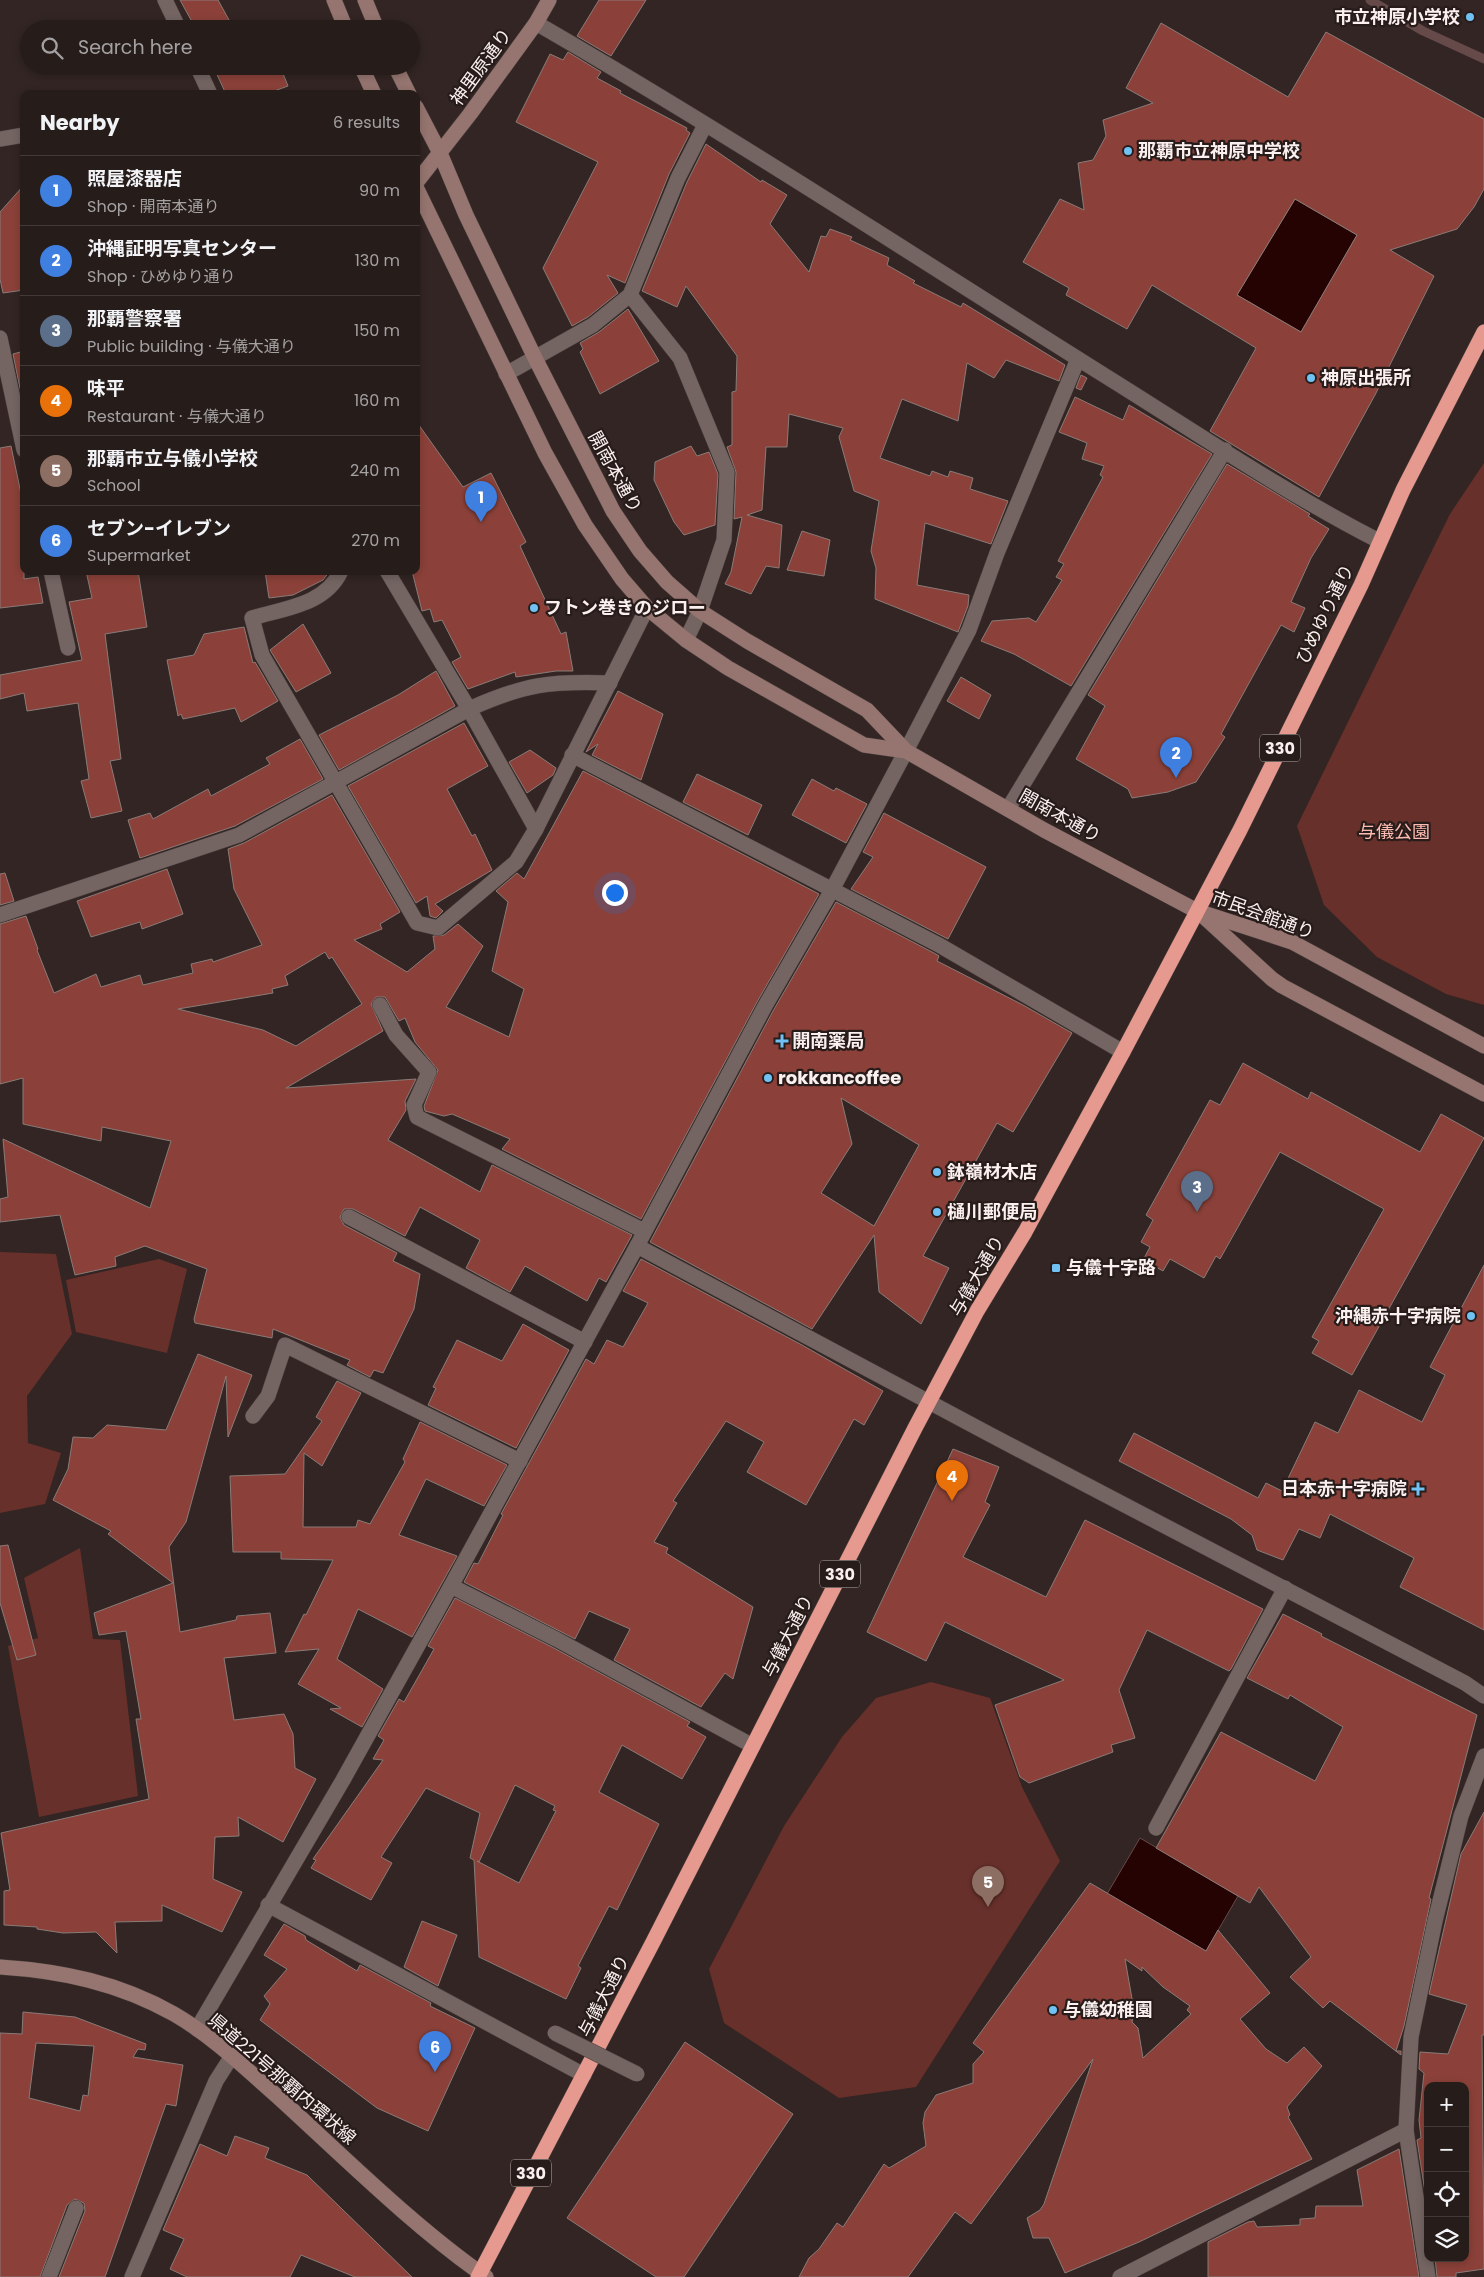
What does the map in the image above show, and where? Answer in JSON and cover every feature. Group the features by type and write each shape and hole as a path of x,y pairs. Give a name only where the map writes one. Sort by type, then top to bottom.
{"highway":[{"name":"ひめゆり通り","path":"1197,910 1344,620 1379,541 1484,332"},
{"name":"与儀大通り","path":"482,2276 527,2179 584,2075 929,1402 982,1302 1025,1232 1123,1052 1197,910"}],"main road":[{"path":"334,0 342,20"},
{"path":"364,0 373,20"},
{"name":"神里原通り","path":"420,178 536,23 549,0"},
{"path":"365,75 372,90"},
{"path":"400,75 407,90"},
{"name":"開南本通り","path":"420,115 440,153 466,215 535,358 613,511 640,551 667,582 700,611 747,641 867,710 906,751 1065,842 1197,910"},
{"name":"開南本通り","path":"420,195 506,374 585,525 622,579 646,608 686,640 728,668 864,745 906,751"},
{"name":"市民会館通り","path":"1197,910 1292,942 1484,1046"},
{"name":"市民会館通り","path":"1197,910 1282,986 1484,1094"},
{"name":"県道221号那覇内環状線","path":"0,1967 63,1973 106,1984 174,2014 232,2056 412,2217 482,2276"}],"street":[{"path":"165,0 175,20"},
{"path":"536,23 705,125 1342,522 1379,541"},
{"path":"201,75 208,90"},
{"path":"506,374 593,325 630,295 678,178 705,125"},
{"path":"0,139 20,136"},
{"path":"630,295 680,358 727,472 724,540 700,611 686,640"},
{"path":"0,338 20,430"},
{"path":"197,2029 343,1780 451,1586 638,1246 644,1231 765,1006 832,890 906,751 969,630 997,553 1078,359"},
{"path":"1008,809 1225,450"},
{"path":"51,575 68,648"},
{"path":"339,575 335,584 317,599 252,618 262,655 417,923 438,928 516,862 536,829 646,608"},
{"path":"390,575 469,709 536,829"},
{"path":"0,915 239,835 469,709 529,686 561,682 610,683"},
{"path":"572,755 940,945 1123,1052"},
{"path":"380,1005 396,1035 429,1072 414,1105 417,1117 644,1231"},
{"path":"349,1217 586,1342"},
{"path":"638,1246 929,1402 1285,1588 1484,1696"},
{"path":"253,1416 268,1396 285,1345 520,1461"},
{"path":"451,1586 556,1639 753,1746"},
{"path":"1156,1828 1285,1588"},
{"path":"1428,2277 1406,2130 1411,2037 1435,1921 1461,1816 1484,1756"},
{"path":"268,1905 584,2075"},
{"path":"555,2033 638,2074"},
{"path":"132,2277 216,2081 232,2056"},
{"path":"1120,2277 1406,2130"},
{"path":"49,2277 76,2208"}],"green space":[{"name":"与儀公園","path":"1484,463 1484,1005 1446,994 1377,957 1324,905 1297,826 1450,514"},
{"path":"0,1252 56,1254 72,1334 27,1396 28,1443 61,1453 45,1504 0,1513"},
{"path":"159,1259 187,1269 167,1353 76,1332 66,1280"},
{"path":"80,1548 93,1639 120,1640 138,1796 39,1817 8,1646 38,1638 24,1578"},
{"path":"931,1682 990,1698 1022,1787 1060,1861 916,2087 839,2098 724,2023 709,1969 784,1826 842,1737 876,1698"}],"shaded area":[{"path":"1295,199 1357,235 1301,332 1237,295"},
{"path":"1140,1838 1238,1896 1206,1951 1107,1894"}],"building":[{"path":"180,0 218,0 229,20 191,20"},
{"path":"599,0 646,0 611,56 577,36"},
{"path":"1161,23 1288,97 1326,32 1484,119 1484,189 1474,207 1457,229 1390,250 1434,276 1375,395 1319,497 1210,431 1256,348 1152,285 1127,329 1066,295 1069,288 1023,262 1060,199 1084,210 1078,163 1093,160 1106,136 1103,120 1153,103 1126,88","holes":["1295,199 1357,235 1301,332 1237,295"]},
{"path":"568,52 601,72 597,78 621,91 620,93 687,128 686,130 690,133 669,174 625,283 607,275 618,293 588,317 572,326 543,268 598,162 516,122 550,54 563,60"},
{"path":"217,75 284,75 288,86 277,90 224,90"},
{"path":"706,144 761,182 762,180 787,195 770,224 809,272 821,236 826,237 830,229 852,237 850,240 889,258 887,265 915,281 913,283 961,307 963,303 1065,365 1059,381 1006,360 994,378 967,363 958,421 902,399 880,458 930,476 932,471 948,477 950,471 973,478 970,489 1008,501 991,544 925,523 917,585 969,595 968,606 958,632 875,599 876,568 871,551 879,501 854,491 839,437 843,428 789,414 787,447 766,447 762,510 747,515 782,525 779,568 766,566 751,594 725,584 731,572 742,517 734,519 736,472 727,447 732,445 732,392 736,391 737,356 686,286 677,307 642,291 687,182"},
{"path":"20,190 20,291 3,293 0,279 0,212"},
{"path":"628,309 659,361 600,394 580,352 583,349 580,343 599,332"},
{"path":"20,352 20,388 13,354"},
{"path":"1081,375 1087,378 1081,390 1076,388"},
{"path":"1075,397 1123,420 1129,405 1212,454 1071,686 1014,654 981,641 992,621 1029,618 1036,622 1062,580 1056,577 1064,564 1058,561 1103,477 1100,475 1104,466 1082,459 1087,443 1059,432"},
{"path":"420,427 463,487 491,473 526,542 520,546 561,634 566,632 573,671 556,671 516,677 515,672 468,689 452,662 461,657 442,620 434,622 430,609 422,611 413,575 420,575"},
{"path":"11,446 20,489 20,575 24,575 24,579 38,577 43,603 0,608 0,448"},
{"path":"691,446 697,456 709,452 718,474 715,525 684,535 674,522 654,480 655,462"},
{"path":"1227,464 1310,514 1308,516 1329,529 1311,558 1291,602 1305,608 1294,632 1281,625 1221,734 1225,737 1196,782 1168,792 1132,798 1128,789 1076,759 1105,706 1088,695"},
{"path":"802,531 830,540 824,576 787,570"},
{"path":"87,575 139,575 147,627 105,634 121,759 110,761 122,811 91,818 81,781 89,779 78,703 27,711 24,693 0,699 0,675 82,660 69,602 92,598"},
{"path":"266,575 327,575 323,580 293,595 269,598"},
{"path":"303,624 331,673 296,692 270,650"},
{"path":"244,627 253,663 255,662 278,701 241,722 235,708 183,719 181,714 178,716 167,660 194,655 204,634"},
{"path":"436,671 455,706 339,770 319,735 398,695"},
{"path":"961,677 991,695 979,719 947,701"},
{"path":"618,691 663,714 641,780 592,755 598,744 586,752"},
{"path":"464,723 488,766 447,789 472,836 475,834 492,870 435,904 443,911 436,918 430,916 427,896 416,903 348,786"},
{"path":"300,739 323,779 235,826 140,858 128,820 150,813 153,819 208,789 211,796 270,764 266,758"},
{"path":"530,750 556,768 553,775 527,793 509,762"},
{"path":"583,771 819,894 757,1002 641,1219 502,1149 510,1139 452,1114 444,1116 425,1111 424,1106 438,1070 415,1042 405,1018 399,1021 385,997 376,997 371,1004 383,1031 286,1088 416,1079 405,1101 406,1110 388,1140 480,1192 492,1165 632,1235 606,1282 599,1278 587,1301 525,1266 510,1292 466,1268 480,1240 420,1207 405,1236 353,1209 344,1209 340,1217 344,1225 397,1253 393,1261 420,1274 414,1309 383,1373 374,1370 370,1377 347,1365 350,1360 273,1329 272,1338 195,1323 194,1319 207,1269 145,1246 115,1257 116,1266 75,1275 60,1215 0,1222 0,1199 8,1197 3,1139 150,1208 171,1141 102,1127 101,1141 23,1124 23,1078 0,1084 0,924 26,916 54,993 96,974 101,987 140,975 143,985 193,973 191,964 212,959 213,962 262,945 234,889 228,849 244,843 332,795 400,912 380,924 382,929 354,940 407,972 435,949 433,936 444,935 458,924 483,946 446,1007 509,1037 524,989 492,971 508,902 496,891 517,873 524,879","holes":["325,952 329,959 332,957 362,1004 296,1046 263,1030 178,1009 273,993 272,989 288,985 285,976"]},
{"path":"697,774 762,805 748,835 683,802"},
{"path":"812,779 834,791 836,788 867,804 846,843 792,815"},
{"path":"884,813 986,867 948,939 851,889 873,857 863,852"},
{"path":"167,869 183,914 142,929 140,922 91,937 77,901"},
{"path":"5,873 14,901 0,905 0,874"},
{"path":"836,902 934,953 939,956 937,961 1023,1005 1072,1033 1013,1132 997,1123 923,1256 949,1268 921,1324 879,1292 874,1235 812,1329 650,1242 773,1011","holes":["841,1098 919,1145 874,1226 821,1193 852,1144"]},
{"path":"1243,1063 1308,1099 1311,1092 1420,1152 1441,1114 1484,1138 1352,1375 1312,1353 1319,1341 1312,1337 1384,1209 1280,1152 1220,1259 1216,1256 1204,1278 1170,1259 1163,1271 1143,1260 1150,1247 1141,1242 1153,1220 1146,1215 1210,1100 1220,1105"},
{"path":"641,1259 802,1345 883,1391 864,1425 854,1419 806,1505 747,1472 764,1442 726,1421 673,1501 677,1503 654,1542 668,1548 666,1553 753,1607 733,1679 725,1673 701,1707 614,1660 630,1629 589,1611 575,1639 464,1582 474,1563 478,1564 503,1515 501,1514 586,1359 594,1364 607,1340 623,1347 648,1303 623,1291"},
{"path":"1484,1265 1484,1630 1400,1587 1414,1558 1330,1514 1320,1538 1299,1529 1283,1560 1257,1550 1252,1535 1231,1519 1119,1461 1134,1433 1258,1498 1266,1483 1282,1491 1315,1422 1338,1433 1359,1390 1422,1422 1445,1375 1430,1367"},
{"path":"523,1324 569,1350 516,1448 428,1405 436,1388 433,1387 457,1340 502,1361"},
{"path":"198,1354 252,1375 228,1437 226,1376 186,1522 169,1547 180,1632 236,1620 237,1616 270,1613 276,1653 224,1658 234,1720 284,1714 293,1734 295,1768 316,1779 283,1842 238,1817 239,1836 215,1837 213,1879 242,1892 222,1932 162,1905 162,1921 115,1922 117,1953 96,1932 63,1933 37,1929 37,1927 4,1925 4,1891 10,1890 1,1833 149,1799 136,1719 141,1719 126,1631 99,1635 94,1613 173,1583 108,1534 111,1531 53,1500 68,1469 73,1437 93,1438 107,1425 166,1430"},
{"path":"337,1381 361,1393 322,1466 304,1453 303,1527 356,1527 358,1520 370,1524 405,1462 403,1459 420,1422 507,1465 484,1506 426,1479 399,1535 457,1556 412,1637 358,1609 337,1659 383,1689 362,1727 330,1709 341,1708 298,1684 319,1649 285,1652 304,1614 306,1615 333,1560 281,1559 281,1552 233,1552 230,1476 285,1474 322,1421 316,1417"},
{"path":"953,1449 999,1467 985,1502 990,1505 963,1557 1046,1597 1085,1520 1263,1609 1231,1669 1229,1671 1147,1630 1119,1690 1135,1738 1111,1745 1113,1752 1029,1783 1020,1777 995,1705 1064,1680 945,1622 926,1661 867,1632"},
{"path":"8,1545 36,1655 17,1660 0,1603 0,1546"},
{"path":"455,1598 552,1647 690,1722 687,1726 706,1737 682,1779 622,1745 599,1792 659,1824 617,1910 609,1906 578,1966 581,1968 566,1999 479,1957 474,1860 470,1858 480,1813 426,1788 381,1857 392,1863 371,1900 311,1868 316,1860 313,1859 383,1760 373,1759 384,1740 378,1736 399,1699 404,1702 434,1649 428,1646","holes":["515,1785 555,1806 553,1810 556,1811 519,1883 477,1861 479,1862"]},
{"path":"1283,1614 1322,1634 1321,1636 1477,1715 1429,1898 1431,1899 1404,2026 1396,2051 1401,2051 1401,2055 1330,2001 1323,2008 1290,1977 1311,1957 1259,1887 1250,1903 1156,1848 1221,1732 1315,1781 1343,1727 1290,1695 1288,1699 1247,1678"},
{"path":"1484,1812 1484,2035 1482,2035 1484,2269 1456,2273 1456,2277 1437,2277 1435,2262 1469,2262 1469,2082 1424,2082 1424,2186 1417,2140 1421,2138 1419,2120 1424,2073 1419,2069 1420,2052 1448,2054 1467,2005 1429,1994 1461,1854"},
{"path":"1090,1883 1206,1951 1218,1930 1270,1993 1240,2019 1266,2049 1287,2063 1304,2047 1322,2066 1287,2107 1290,2115 1288,2117 1312,2159 1139,2242 1065,2273 1049,2238 1033,2238 1027,2218 1040,2210 1044,2204 1093,2059 971,2224 955,2212 908,2277 799,2277 809,2258 819,2249 837,2223 843,2227 884,2164 889,2168 926,2146 923,2123 925,2112 936,2095 973,2083 973,2064 984,2052 973,2043","holes":["1125,1959 1142,1971 1142,1967 1163,1987 1190,2006 1187,2010 1191,2014 1143,2058 1138,2028 1132,2022 1134,2010"]},
{"path":"422,1921 457,1935 438,1986 404,1967"},
{"path":"284,1924 305,1936 306,1940 357,1971 360,1965 431,2003 430,2006 475,2028 428,2131 377,2108 260,2020 270,2004 264,1996 287,1969 264,1955"},
{"path":"23,2012 75,2017 146,2044 145,2050 138,2049 133,2057 183,2065 176,2106 166,2104 105,2277 59,2277 85,2211 84,2203 75,2199 67,2205 40,2277 0,2277 0,2033 22,2034","holes":["36,2043 94,2046 88,2096 83,2095 80,2111 29,2098"]},
{"path":"685,2042 793,2114 684,2277 656,2277 567,2218"},
{"path":"235,2136 269,2148 265,2158 307,2175 412,2277 355,2277 301,2255 290,2277 187,2277 170,2269 184,2239 163,2230 200,2144 227,2156"},
{"path":"1399,2149 1419,2277 1208,2277 1208,2242 1248,2222 1254,2221 1257,2227 1300,2225 1300,2219 1315,2218 1316,2206 1363,2206 1357,2170"}],"waterway":[{"path":"1370,0 1423,31 1484,59"}],"place":[{"name":"市立神原小学校","path":"1470,17"},
{"name":"那覇市立神原中学校","path":"1128,151"},
{"name":"神原出張所","path":"1311,378"},
{"name":"照屋漆器店","path":"481,522"},
{"name":"フトン巻きのジロー","path":"534,608"},
{"name":"沖縄証明写真センター","path":"1176,778"},
{"name":"開南薬局","path":"782,1041"},
{"name":"rokkancoffee","path":"768,1078"},
{"name":"鉢嶺材木店","path":"937,1172"},
{"name":"樋川郵便局","path":"937,1212"},
{"name":"那覇警察署","path":"1197,1212"},
{"name":"与儀十字路","path":"1056,1268"},
{"name":"沖縄赤十字病院","path":"1471,1316"},
{"name":"日本赤十字病院","path":"1418,1489"},
{"name":"味平","path":"952,1501"},
{"name":"那覇市立与儀小学校","path":"988,1907"},
{"name":"与儀幼稚園","path":"1053,2010"},
{"name":"セブン-イレブン","path":"435,2072"}]}
